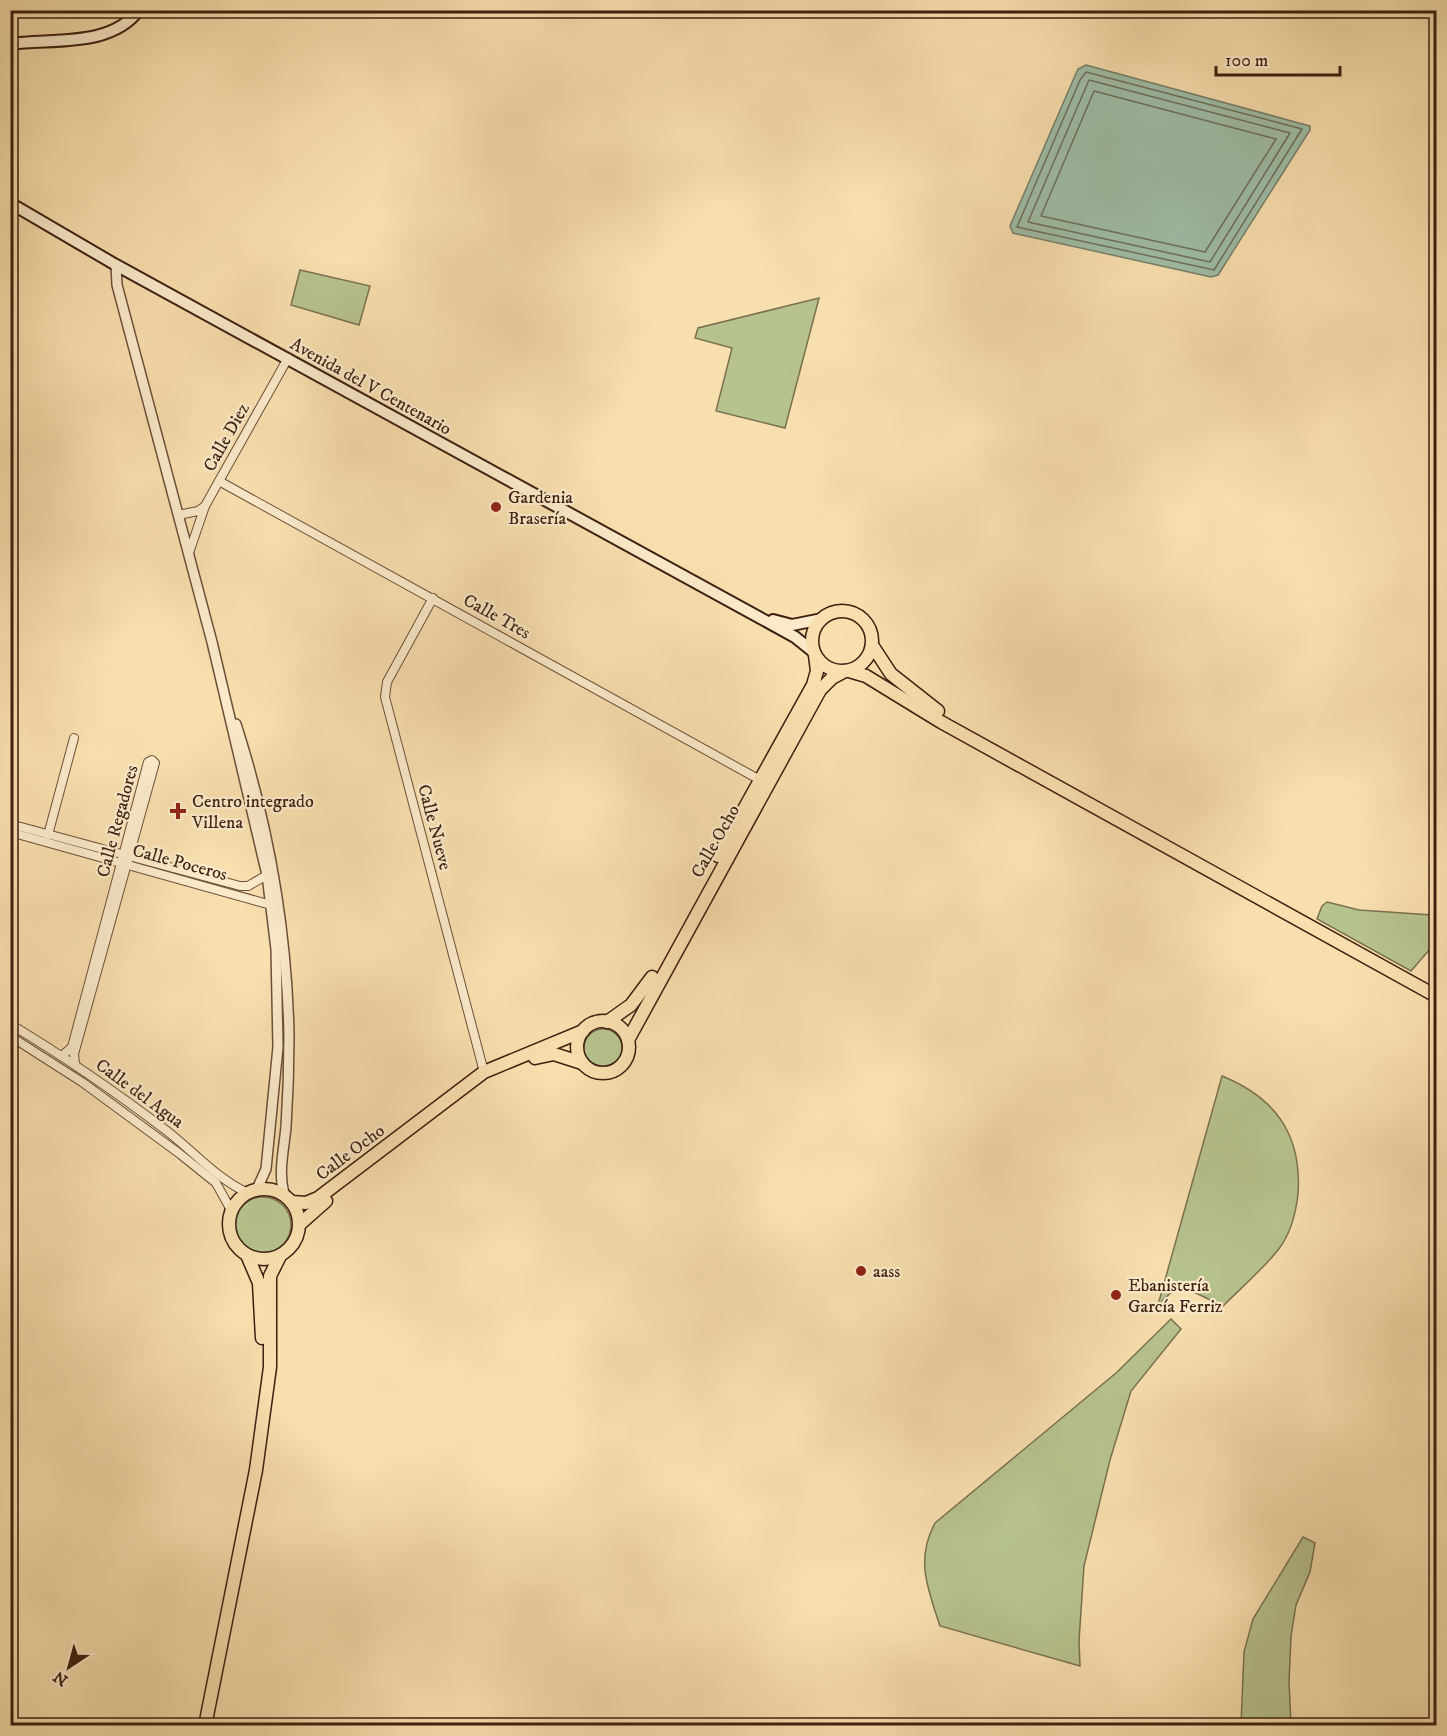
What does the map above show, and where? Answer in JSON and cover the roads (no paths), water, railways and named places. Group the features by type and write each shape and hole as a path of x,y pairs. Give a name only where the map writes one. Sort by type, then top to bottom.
{"main road":[{"path":"10,44 101,36 119,29 139,10"},
{"name":"Avenida del V Centenario","path":"10,203 116,265 795,637 815,654"},
{"name":"Avenida del V Centenario","path":"717,596 784,624 808,624 822,619"},
{"path":"969,735 899,681 885,667 872,645 869,628 856,615 838,611 822,619 814,632 815,654 831,669 866,676 941,722 969,735 1437,996"},
{"path":"847,671 865,662 872,645"},
{"name":"Calle Ocho","path":"607,1022 631,1005 648,983 815,680 815,654"},
{"name":"Calle Ocho","path":"628,1040 816,696 827,682 847,671"},
{"path":"607,1022 620,1028 628,1040 628,1055 625,1062 612,1072 598,1073 582,1063 577,1047 583,1031 594,1023 607,1022"},
{"name":"Calle Ocho","path":"288,1198 306,1203 318,1198 484,1072 583,1031"},
{"name":"Calle Ocho","path":"300,1224 325,1201 492,1077 545,1054 562,1055 582,1063"},
{"path":"205,1725 245,1529 264,1411 270,1367 270,1276 280,1256 296,1240 300,1224 288,1198 266,1189 252,1191 231,1210 230,1231 233,1240 248,1255 255,1269 261,1299 264,1411"},
{"path":"248,1255 264,1260 280,1256"}],"street":[{"path":"116,265 117,285 221,678 267,875 278,995 277,1078 266,1169 252,1191"},
{"name":"Calle Diez","path":"189,557 192,538 205,506 288,358"},
{"name":"Calle Tres","path":"219,481 760,780"},
{"path":"178,515 198,511 205,506"},
{"name":"Calle Nueve","path":"433,598 387,682 385,698 484,1072"},
{"path":"221,678 248,763 274,877 285,965 289,1067 281,1173 288,1198"},
{"path":"48,835 74,738"},
{"name":"Calle Regadores","path":"62,1056 72,1047 125,859 155,763 152,760 148,762 125,859 74,1054 75,1064"},
{"name":"Calle Poceros","path":"10,824 271,905"},
{"name":"Calle Poceros","path":"10,832 240,886 248,886 267,875"},
{"name":"Calle del Agua","path":"10,1024 75,1064 177,1139 231,1186 252,1191"},
{"name":"Calle del Agua","path":"10,1036 82,1082 180,1154 216,1183 231,1210"}],"water":[{"path":"1086,65 1310,126 1310,130 1218,275 1211,277 1013,233 1010,226 1074,78 1078,69"}],"place":[{"name":"Gardenia Brasería","path":"496,507"},
{"name":"Centro integrado Villena","path":"178,811"},
{"name":"aass","path":"861,1271"},
{"name":"Ebanistería García Ferriz","path":"1116,1295"}]}
